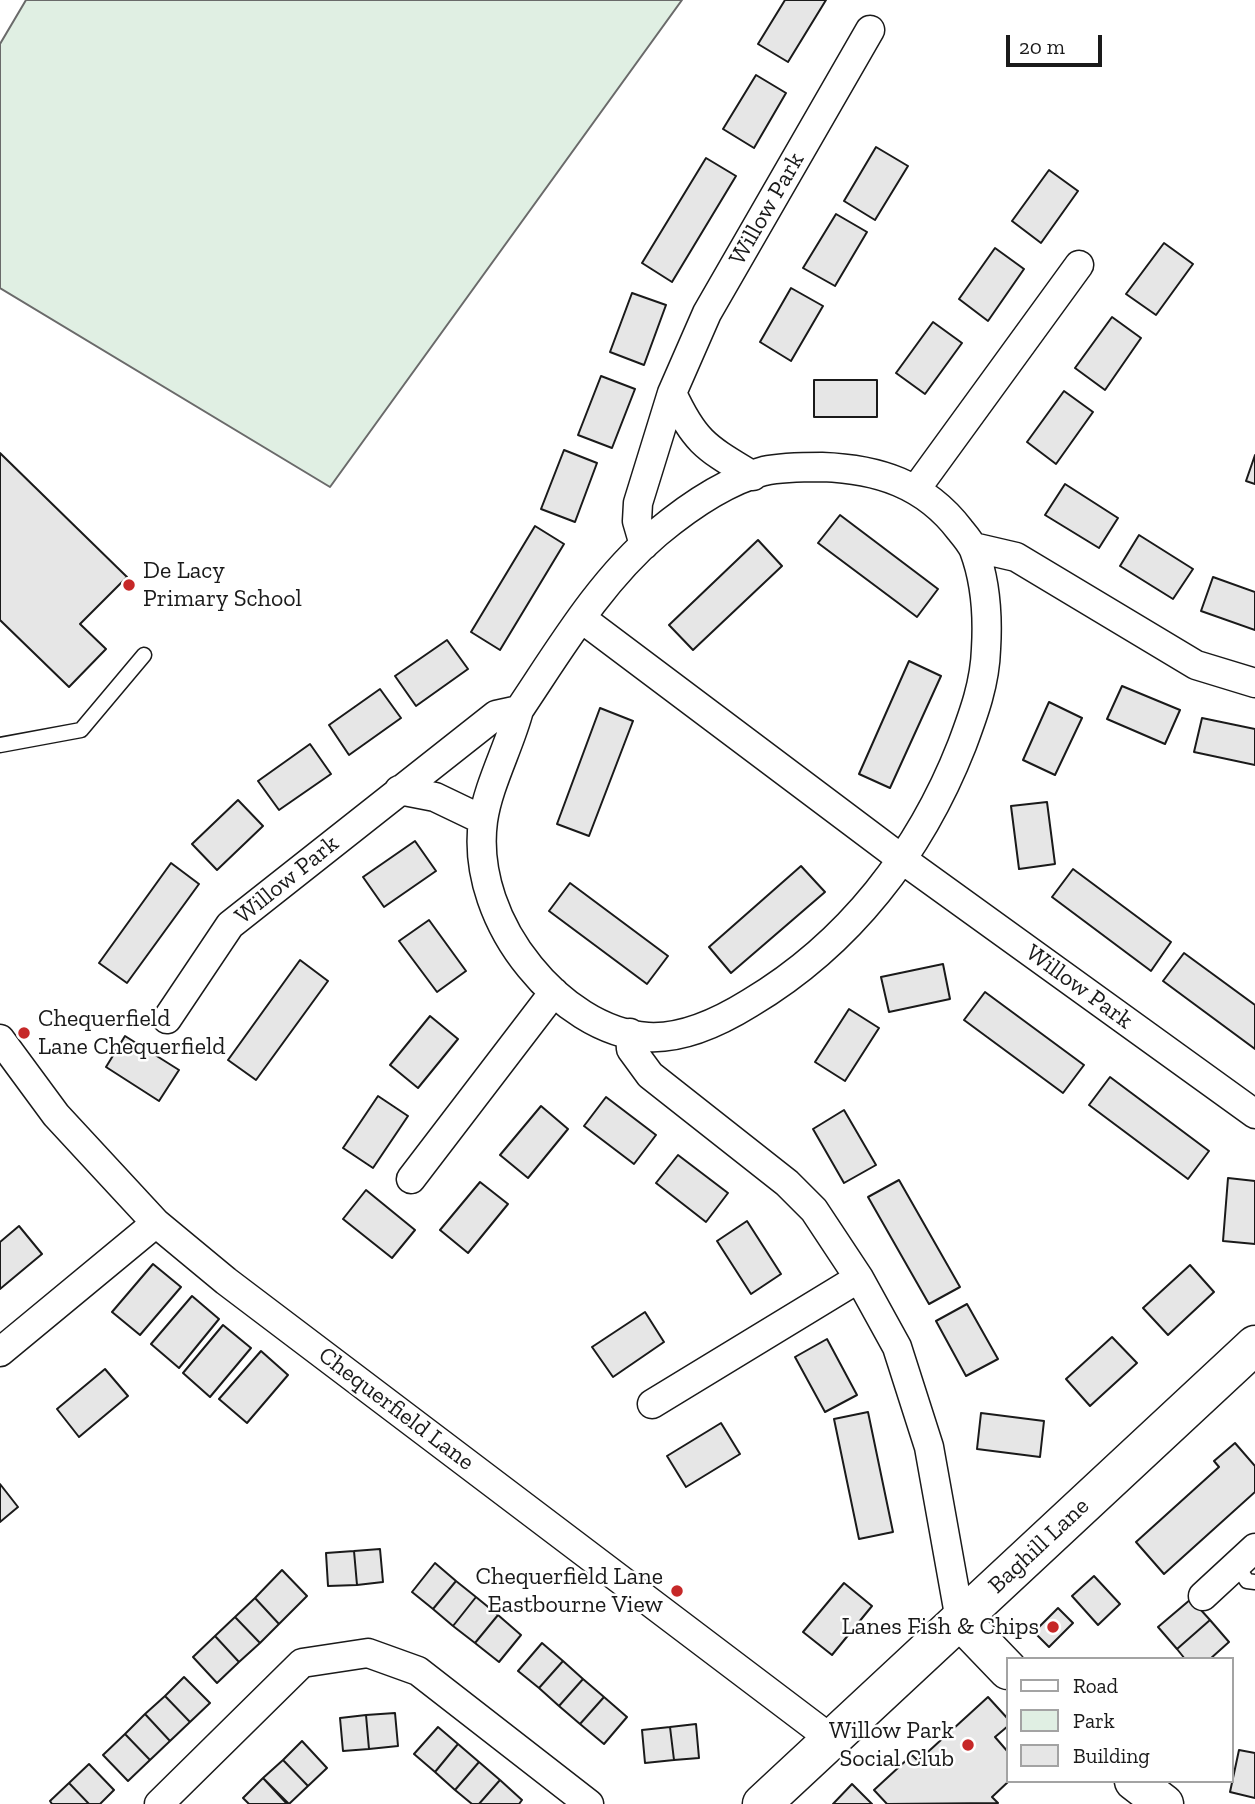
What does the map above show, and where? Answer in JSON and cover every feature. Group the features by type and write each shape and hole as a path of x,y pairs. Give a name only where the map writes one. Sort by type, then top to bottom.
{"street":[{"name":"Willow Park","path":"644,545 637,521 638,503 672,393 707,313 870,30"},
{"path":"916,489 1079,265"},
{"path":"672,393 703,445 753,476"},
{"path":"810,467 857,468 890,476 916,489 947,513 973,547 986,600 986,652 980,700 945,789 903,860 873,901 779,986 726,1018 680,1033 650,1037 608,1029 554,992 519,953 494,909 486,876 483,820 519,710 581,618 644,545 696,505 725,487 765,471 810,467"},
{"path":"973,547 1016,557 1196,665 1255,683"},
{"name":"Willow Park","path":"581,618 903,860 1255,1114"},
{"name":"Willow Park","path":"167,1019 230,925 496,715 519,710"},
{"path":"399,790 435,797 483,820"},
{"path":"411,1180 554,992"},
{"path":"630,1033 631,1049 650,1075 787,1182 814,1210 859,1278 897,1347 929,1447 960,1620 1006,1668"},
{"name":"Chequerfield Lane","path":"0,1039 56,1115 156,1223 226,1281 831,1739"},
{"path":"0,1352 156,1223"},
{"path":"652,1404 859,1278"},
{"name":"Baghill Lane","path":"762,1804 1255,1345"},
{"path":"1203,1596 1249,1565"},
{"path":"159,1804 302,1663 368,1653 418,1671 589,1804"},
{"path":"1137,1783 1164,1804"}],"lane":[{"path":"0,745 81,730 144,655"}],"green space":[{"path":"26,0 682,0 330,487 0,288 0,44"}],"building":[{"path":"785,0 826,0 788,62 758,44"},
{"path":"756,75 786,93 754,148 723,129"},
{"path":"876,147 908,166 875,220 844,201"},
{"path":"706,158 736,176 672,282 642,263"},
{"path":"1049,170 1078,191 1041,243 1012,221"},
{"path":"836,214 867,232 835,286 803,268"},
{"path":"1164,243 1193,264 1156,315 1126,294"},
{"path":"995,248 1024,269 988,321 959,299"},
{"path":"791,288 823,306 791,361 760,342"},
{"path":"632,293 666,305 644,365 610,352"},
{"path":"1112,317 1141,338 1105,390 1075,368"},
{"path":"933,322 962,343 925,394 896,373"},
{"path":"601,376 635,389 612,448 578,435"},
{"path":"814,380 877,380 877,417 814,417"},
{"path":"1064,391 1093,412 1056,464 1027,442"},
{"path":"564,450 597,463 575,522 541,509"},
{"path":"0,453 127,577 80,624 106,649 69,687 0,620"},
{"path":"1255,455 1255,484 1246,481"},
{"path":"1065,484 1118,518 1099,548 1045,515"},
{"path":"840,515 938,589 917,617 818,543"},
{"path":"535,526 564,544 500,650 471,632"},
{"path":"1139,535 1193,569 1173,599 1120,566"},
{"path":"758,540 782,566 693,650 669,625"},
{"path":"1213,577 1255,592 1255,630 1201,611"},
{"path":"447,640 468,669 416,706 395,676"},
{"path":"909,661 941,676 890,788 859,774"},
{"path":"1122,686 1180,710 1165,744 1107,719"},
{"path":"380,689 401,718 349,755 329,725"},
{"path":"1049,702 1082,718 1055,775 1023,760"},
{"path":"600,708 633,721 589,836 557,824"},
{"path":"1202,718 1255,729 1255,765 1194,752"},
{"path":"310,744 331,774 279,810 258,781"},
{"path":"238,800 263,826 217,870 192,844"},
{"path":"1047,802 1055,864 1019,869 1011,806"},
{"path":"415,841 436,871 384,907 363,877"},
{"path":"171,863 199,884 127,983 99,963"},
{"path":"801,866 825,892 731,973 709,947"},
{"path":"1073,869 1171,942 1151,971 1052,897"},
{"path":"570,883 668,956 647,984 549,911"},
{"path":"429,920 466,971 437,992 399,941"},
{"path":"1184,953 1255,1005 1255,1049 1163,981"},
{"path":"300,960 328,981 256,1080 228,1060"},
{"path":"943,964 950,999 889,1012 881,977"},
{"path":"985,992 1084,1065 1063,1093 964,1020"},
{"path":"849,1009 879,1028 845,1081 815,1062"},
{"path":"430,1016 458,1039 418,1088 390,1065"},
{"path":"125,1036 179,1070 159,1101 106,1067"},
{"path":"1110,1077 1209,1151 1188,1179 1089,1105"},
{"path":"378,1096 408,1116 373,1168 343,1148"},
{"path":"606,1097 656,1135 634,1164 584,1126"},
{"path":"541,1106 568,1129 528,1178 500,1155"},
{"path":"844,1110 876,1165 844,1183 813,1129"},
{"path":"678,1155 728,1193 706,1222 656,1183"},
{"path":"1228,1178 1255,1181 1255,1244 1223,1241"},
{"path":"899,1180 960,1287 929,1304 868,1197"},
{"path":"480,1182 508,1204 468,1253 440,1230"},
{"path":"366,1190 415,1230 392,1258 343,1219"},
{"path":"747,1221 781,1274 751,1294 717,1241"},
{"path":"19,1226 42,1254 0,1289 0,1242"},
{"path":"153,1264 181,1287 140,1335 112,1312"},
{"path":"1190,1265 1214,1292 1168,1335 1143,1308"},
{"path":"192,1296 219,1319 179,1368 151,1344"},
{"path":"967,1304 998,1359 966,1376 936,1321"},
{"path":"645,1312 664,1342 613,1377 592,1347"},
{"path":"223,1325 251,1348 210,1397 183,1373"},
{"path":"1112,1337 1137,1363 1090,1406 1066,1379"},
{"path":"827,1339 857,1395 825,1412 795,1357"},
{"path":"261,1351 288,1375 247,1423 219,1399"},
{"path":"105,1369 128,1396 79,1437 57,1409"},
{"path":"868,1412 893,1532 859,1539 834,1419"},
{"path":"981,1413 1044,1421 1040,1457 977,1449"},
{"path":"721,1423 740,1454 686,1487 667,1456"},
{"path":"1235,1443 1255,1466 1255,1492 1164,1574 1136,1542 1219,1467 1214,1461"},
{"path":"0,1484 18,1507 0,1522"},
{"path":"380,1549 383,1582 357,1585 354,1551"},
{"path":"354,1551 357,1585 328,1586 326,1553"},
{"path":"435,1563 456,1581 433,1609 412,1592"},
{"path":"282,1570 307,1596 279,1624 255,1598"},
{"path":"1094,1576 1120,1604 1098,1625 1072,1596"},
{"path":"456,1581 476,1597 453,1626 433,1609"},
{"path":"844,1583 872,1606 832,1655 803,1632"},
{"path":"476,1597 498,1615 475,1643 453,1626"},
{"path":"255,1598 279,1624 260,1643 235,1617"},
{"path":"1191,1599 1210,1620 1177,1649 1158,1627"},
{"name":"Lanes Fish & Chips","path":"1058,1608 1073,1623 1049,1647 1034,1632"},
{"path":"498,1615 521,1635 499,1662 475,1643"},
{"path":"235,1617 260,1643 239,1662 215,1636"},
{"path":"1210,1620 1229,1642 1212,1657 1183,1657 1177,1649"},
{"path":"215,1636 239,1662 217,1683 193,1657"},
{"path":"542,1643 563,1661 539,1688 518,1671"},
{"path":"563,1661 583,1679 559,1706 539,1688"},
{"path":"184,1677 210,1703 190,1722 165,1696"},
{"path":"583,1679 604,1697 580,1724 559,1706"},
{"path":"165,1696 190,1722 170,1741 145,1714"},
{"path":"604,1697 627,1717 604,1744 580,1724"},
{"name":"Willow Park Social Club","path":"988,1697 1006,1717 1006,1728 995,1737 1006,1750 1007,1783 992,1797 998,1803 887,1804 874,1790 912,1755 918,1761"},
{"path":"395,1713 398,1746 369,1749 366,1715"},
{"path":"145,1714 170,1741 150,1760 125,1734"},
{"path":"366,1715 369,1749 343,1751 340,1718"},
{"path":"696,1724 699,1758 674,1760 670,1727"},
{"path":"438,1727 458,1744 435,1772 414,1754"},
{"path":"670,1727 674,1760 645,1763 642,1730"},
{"path":"125,1734 150,1760 128,1781 103,1755"},
{"path":"302,1741 327,1768 308,1786 283,1760"},
{"path":"458,1744 479,1762 455,1790 435,1772"},
{"path":"1239,1750 1255,1753 1255,1798 1230,1792"},
{"path":"283,1760 308,1786 289,1804 263,1778"},
{"path":"479,1762 500,1780 479,1804 472,1804 455,1790"},
{"path":"89,1764 114,1790 100,1804 89,1804 69,1783"},
{"path":"263,1778 287,1804 249,1804 243,1798"},
{"path":"500,1780 522,1800 519,1804 479,1804"},
{"path":"69,1783 89,1804 52,1804 50,1801"},
{"path":"852,1784 872,1804 833,1804"}],"place":[{"name":"De Lacy Primary School","path":"129,585"},
{"name":"Chequerfield Lane Chequerfield","path":"24,1033"},
{"name":"Chequerfield Lane Eastbourne View","path":"677,1591"},
{"name":"Lanes Fish & Chips","path":"1053,1627"},
{"name":"Willow Park Social Club","path":"968,1745"}]}
